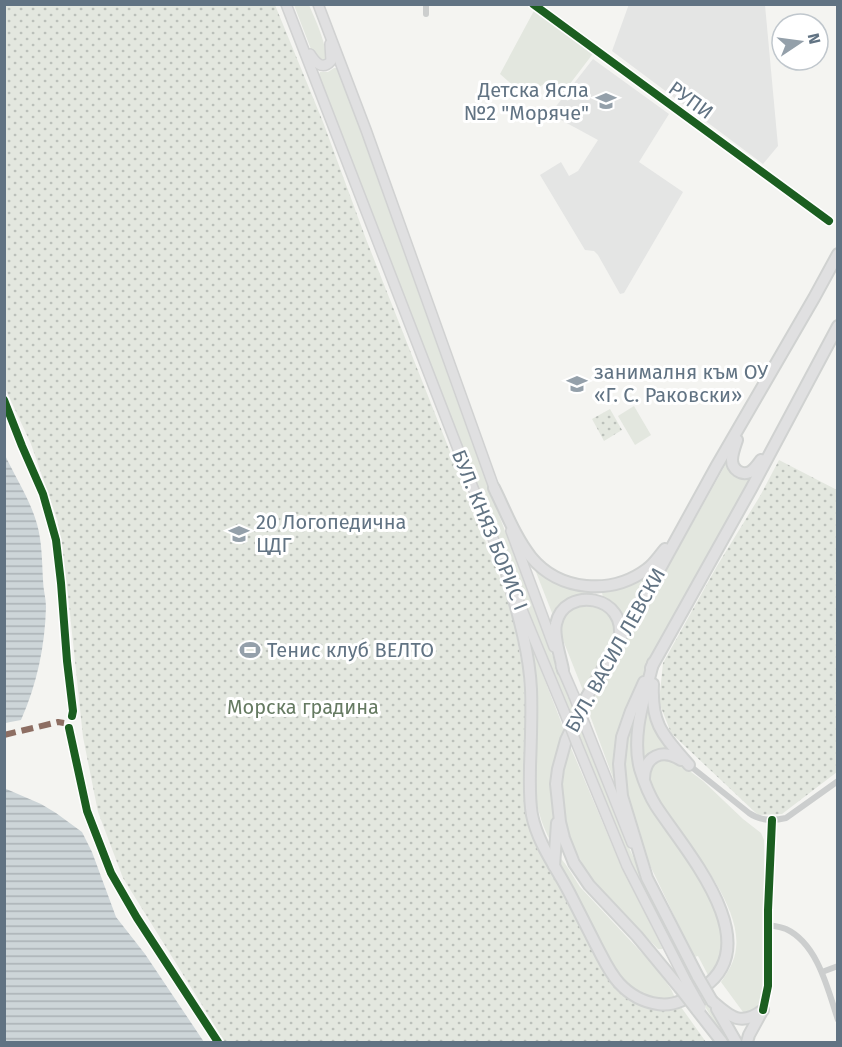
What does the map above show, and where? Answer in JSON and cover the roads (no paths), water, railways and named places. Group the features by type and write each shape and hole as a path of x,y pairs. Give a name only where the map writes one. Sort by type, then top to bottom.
{"highway":[{"name":"БУЛ. ВАСИЛ ЛЕВСКИ","path":"719,1038 683,986 589,885 579,871 564,837 557,805 558,769 566,740 586,698 837,254"},
{"path":"814,298 837,273"},
{"name":"БУЛ. ВАСИЛ ЛЕВСКИ","path":"647,878 621,788 621,746 625,728 634,702 653,663 751,489 837,326"},
{"path":"744,420 732,458 732,464 737,471 746,473 753,470 777,439"},
{"path":"494,488 520,541 531,557 560,579 585,586 618,583 642,572 654,562 682,527"},
{"path":"507,573 528,658 531,714 530,802 543,847 615,979 628,992 643,1001 668,1005 677,1003 707,985 717,974 724,960 727,940 723,917 704,874 656,806 644,782 636,754 637,735 653,663"},
{"path":"563,670 556,624 564,609 573,603 589,599 609,606 619,623 618,642"},
{"path":"662,648 653,685 654,715 664,737 688,765"},
{"path":"644,782 644,771 647,764 658,755 672,755 688,765"},
{"path":"554,867 557,805"},
{"name":"БУЛ. КНЯЗ БОРИС I","path":"647,878 698,977 736,1042"},
{"path":"712,1001 728,1015 738,1019 751,1017 763,1010"},
{"path":"747,1042 763,1010"}],"main road":[{"name":"БУЛ. КНЯЗ БОРИС I","path":"286,4 507,573 627,867 683,986"},
{"name":"БУЛ. КНЯЗ БОРИС I","path":"318,4 494,488 573,696 647,878"},
{"path":"301,42 319,65 326,66 331,61 330,33"}],"street":[{"path":"426,4 426,14"},
{"name":"РУПИ","path":"533,4 829,221"},
{"path":"688,765 754,817 763,820 786,818 837,781"},
{"path":"763,1010 768,986 772,820"},
{"path":"768,925 786,929 806,943 822,972 837,1020"},
{"path":"822,972 837,966"}],"place":[{"name":"Детска Ясла №2 \"Моряче\"","path":"606,101"},
{"name":"занималня към ОУ «Г. С. Раковски»","path":"577,384"},
{"name":"20 Логопедична ЦДГ","path":"239,534"},
{"name":"Тенис клуб ВЕЛТО","path":"250,650"}],"park label":[{"name":"Морска градина","path":"303,707"}]}
